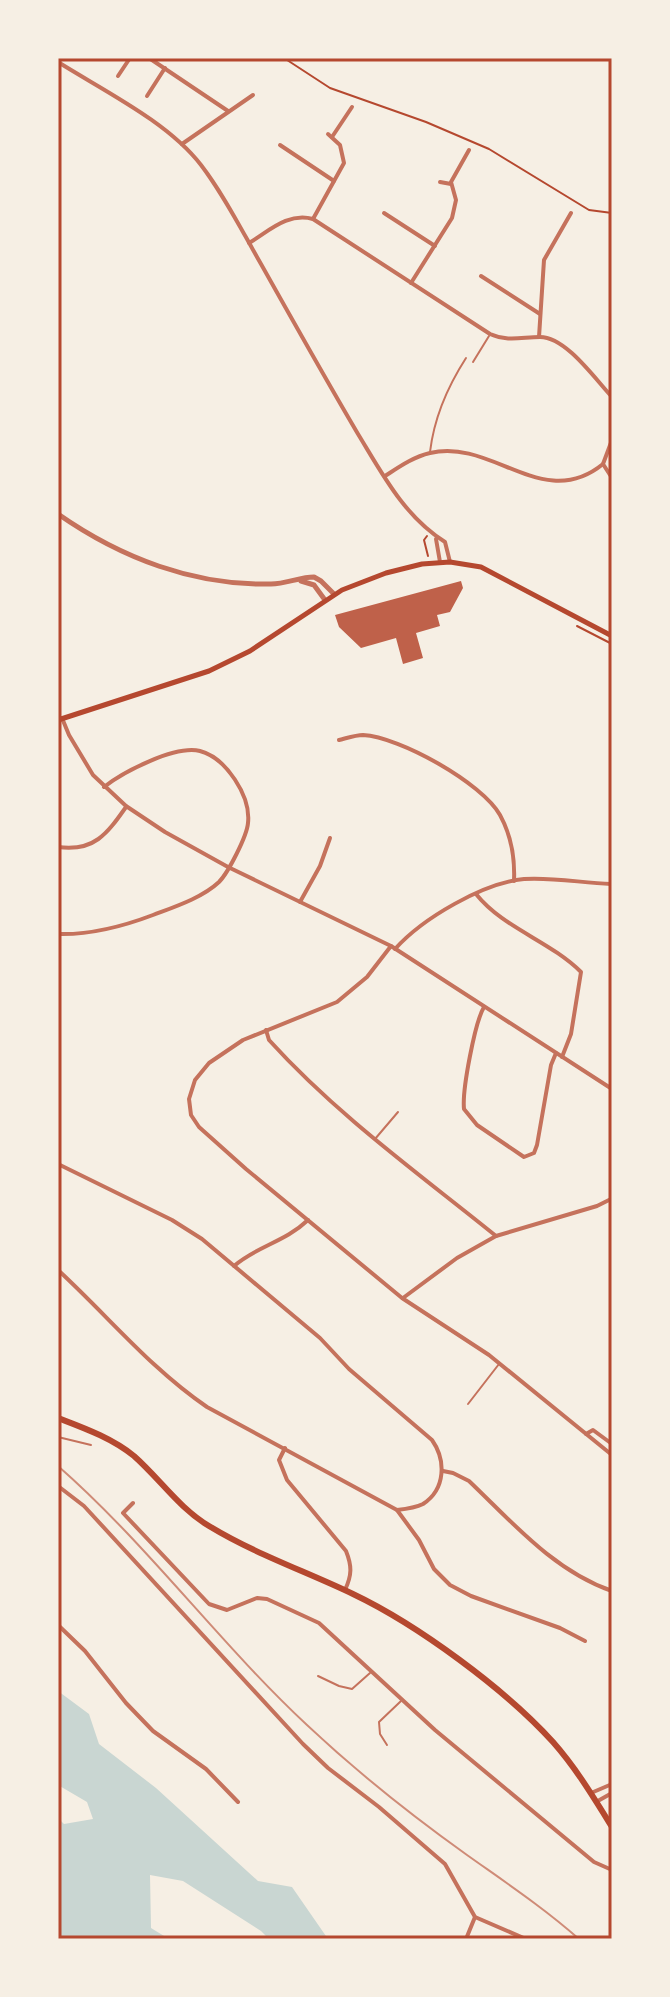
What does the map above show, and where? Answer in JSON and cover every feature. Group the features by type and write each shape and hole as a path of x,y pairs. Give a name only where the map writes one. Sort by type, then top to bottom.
{"main road":[{"path":"60,719 216,668 250,651 334,594 392,571 440,562 473,565 497,573 612,636"},
{"path":"58,1418 124,1449 182,1506 209,1526 247,1547 345,1590 407,1624 503,1695 554,1743 612,1827"}],"street":[{"path":"118,76 130,58"},
{"path":"149,58 228,111"},
{"path":"58,62 155,124 182,144 201,166 398,499 418,522 446,544 450,562"},
{"path":"147,96 165,68"},
{"path":"182,144 253,95"},
{"path":"313,219 344,159 340,145 330,136 352,107"},
{"path":"280,145 334,181"},
{"path":"411,283 449,225 456,200 451,184 456,169 469,150"},
{"path":"440,182 451,184"},
{"path":"384,213 435,246"},
{"path":"539,337 544,260 571,213"},
{"path":"249,243 286,220 298,216 313,219 490,334 511,340 539,337 557,342 574,354 612,397"},
{"path":"481,276 540,314"},
{"path":"384,476 404,463 430,453 464,453 547,481 568,482 586,476 603,464 612,440"},
{"path":"603,464 612,478"},
{"path":"58,514 123,553 171,570 242,583 272,584 318,578 334,594"},
{"path":"435,537 440,562"},
{"path":"300,581 314,585 325,600"},
{"path":"60,719 85,763 104,787 126,806 228,867 393,948 612,1089"},
{"path":"339,740 361,735 376,738 423,756 463,778 500,814 511,842 514,881"},
{"path":"58,934 85,933 134,922 212,888 224,876 246,832 248,810 234,778 223,765 208,755 192,751 172,755 135,768 104,787"},
{"path":"58,847 75,849 90,845 103,836 126,806"},
{"path":"300,902 317,872 330,838"},
{"path":"611,884 541,879 514,881 476,894 419,928 393,948 367,977 337,1002 228,1048 209,1063 195,1080 190,1108 199,1127 402,1298 500,1363 612,1455"},
{"path":"476,894 487,908 567,958 581,972 571,1034 562,1057"},
{"path":"484,1007 478,1021 464,1109 477,1125 524,1157 534,1153 537,1145 551,1065 556,1053"},
{"path":"266,1030 269,1040 316,1089 374,1140 496,1236"},
{"path":"58,1164 172,1220 202,1239 320,1338 349,1369 432,1440 438,1449 443,1471 435,1491 420,1505 397,1510"},
{"path":"402,1298 457,1258 496,1236 612,1198"},
{"path":"234,1266 249,1255 288,1237 308,1220"},
{"path":"58,1270 169,1379 207,1407 397,1510 419,1540 434,1569 450,1585 471,1596 560,1628 585,1641"},
{"path":"586,1434 593,1430 612,1444"},
{"path":"285,1448 279,1460 287,1480 346,1551 351,1574 345,1590"},
{"path":"443,1471 469,1481 547,1554 612,1591"},
{"path":"58,1486 94,1517 303,1744 445,1864 475,1917 526,1939"},
{"path":"133,1503 123,1513 209,1604 227,1610 257,1598 278,1603 319,1623 402,1700 594,1862 611,1869"},
{"path":"58,1625 85,1651 126,1703 153,1731 206,1769 238,1802"},
{"path":"591,1793 612,1784"},
{"path":"596,1802 612,1793"},
{"path":"466,1939 475,1917"},
{"path":"595,1939 612,1938"}],"lane":[{"path":"473,362 490,334"},
{"path":"430,453 443,404 453,378 466,358"},
{"path":"374,1140 398,1112"},
{"path":"468,1404 500,1363"},
{"path":"58,1437 91,1445"},
{"path":"318,1676 352,1689 371,1672"},
{"path":"387,1745 380,1734 379,1722 402,1700"}],"path":[{"path":"284,58 330,88 426,122 489,149 589,210 612,213"},
{"path":"424,540 428,557"}],"shaded area":[{"path":"58,1691 89,1714 99,1744 156,1788 258,1881 292,1887 328,1939 269,1939 183,1881 150,1875 151,1928 169,1939 58,1939 58,1818 64,1824 93,1819 87,1802 58,1785"}],"building":[{"path":"461,581 463,588 450,612 437,615 440,626 416,633 423,658 403,664 396,638 361,648 339,627 335,615"}],"railway":[{"path":"58,1466 122,1528 275,1694 326,1742 405,1809 579,1939"}]}
